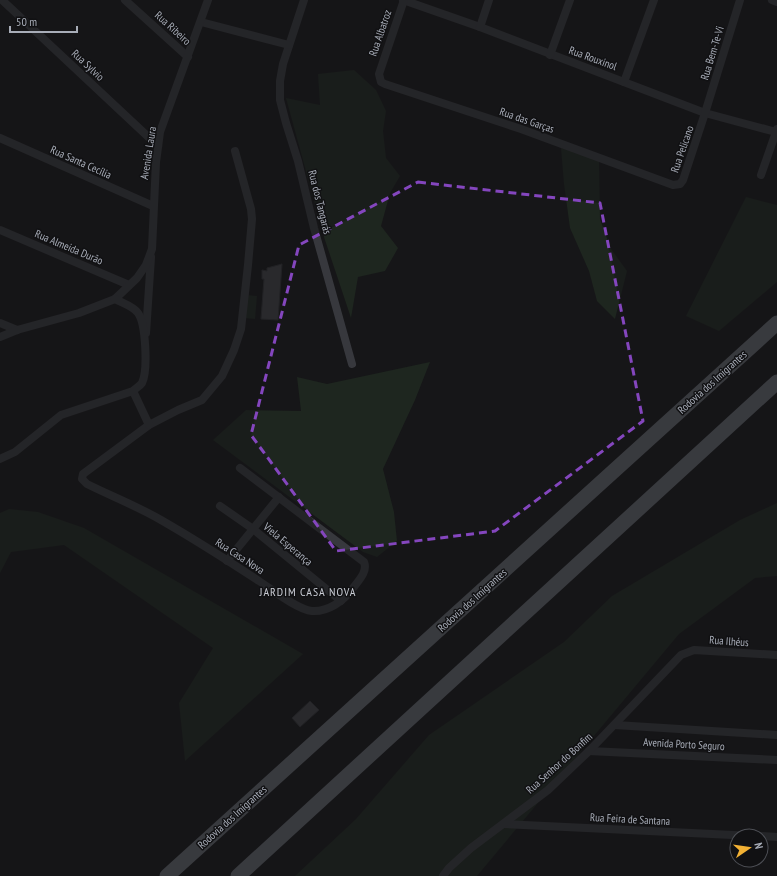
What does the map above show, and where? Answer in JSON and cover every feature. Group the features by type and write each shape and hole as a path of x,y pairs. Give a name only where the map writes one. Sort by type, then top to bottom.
{"highway":[{"name":"Rodovia dos Imigrantes","path":"167,876 777,323"},
{"path":"238,876 777,382"}],"street":[{"name":"Rua Sylvio","path":"2,0 158,146"},
{"name":"Rua Ribeiro","path":"125,0 188,57"},
{"name":"Avenida Laura","path":"115,299 144,268 152,249 156,162 160,132 208,0"},
{"name":"Rua dos Tangarás","path":"304,0 289,45 280,80 280,100 298,161 314,228 352,364"},
{"name":"Rua Rouxinol","path":"403,0 480,27 550,55 706,113 776,131"},
{"name":"Rua Albatroz","path":"379,74 403,0"},
{"path":"480,27 489,0"},
{"path":"550,55 570,0"},
{"path":"624,82 654,0"},
{"name":"Rua Bem-Te-Vi","path":"706,113 740,0"},
{"path":"772,0 777,2"},
{"path":"201,22 289,45"},
{"name":"Rua das Garças","path":"379,74 381,82 385,84 521,129 673,186"},
{"name":"Rua Pelicano","path":"673,186 680,184 683,180 706,113"},
{"path":"761,175 776,131"},
{"name":"Rua Santa Cecília","path":"0,138 153,206"},
{"path":"136,388 149,425 202,400 222,376 234,350 240,329 252,219 251,208 235,151"},
{"name":"Rua Almeida Durão","path":"0,230 129,285"},
{"path":"0,459 15,452 61,415 136,388 143,382 152,249"},
{"path":"0,337 17,330 79,313 115,299 133,308 138,313 141,318 146,342"},
{"path":"0,323 17,330"},
{"name":"Rua Casa Nova","path":"149,425 83,474 82,479 87,484 159,519 306,610 320,610 341,602 365,572 364,562 240,468"},
{"path":"227,561 279,497"},
{"name":"Viela Esperança","path":"220,506 253,529 341,602"},
{"name":"Rua Ilhéus","path":"681,655 694,650 777,655"},
{"name":"Rua Senhor do Bonfim","path":"443,876 449,868 471,848 548,790 590,751 681,655"},
{"name":"Avenida Porto Seguro","path":"615,725 777,735"},
{"name":"Avenida Porto Seguro","path":"590,751 777,760"},
{"name":"Rua Feira de Santana","path":"504,824 729,835"}],"highlighted area":[{"path":"418,182 600,203 643,421 495,531 336,551 251,435 299,245"}],"shaded area":[{"path":"354,70 376,90 386,111 383,131 386,158 400,176 390,193 381,226 398,248 385,271 358,277 351,318 324,237 286,98 320,105 318,74"},
{"path":"561,148 599,159 600,219 611,249 627,271 615,319 597,301 589,271 570,228"},
{"path":"746,197 777,205 777,282 719,331 686,316"},
{"path":"247,295 257,296 255,319 245,318"},
{"path":"430,362 415,400 383,469 394,512 397,541 377,557 363,552 213,440 246,410 301,411 297,377 327,384"},
{"path":"777,503 777,576 755,578 679,634 477,876 295,876 356,819 429,735 564,642 612,596 740,520"},
{"path":"9,509 38,512 84,528 303,654 185,761 179,703 213,648 64,545 11,552 0,573 0,513"}],"building":[{"path":"282,264 278,320 261,319 264,279 262,279 262,270 267,271 267,268"},
{"path":"310,701 319,710 300,727 292,718"}],"district":[{"name":"JARDIM CASA NOVA","path":"308,592"}]}
